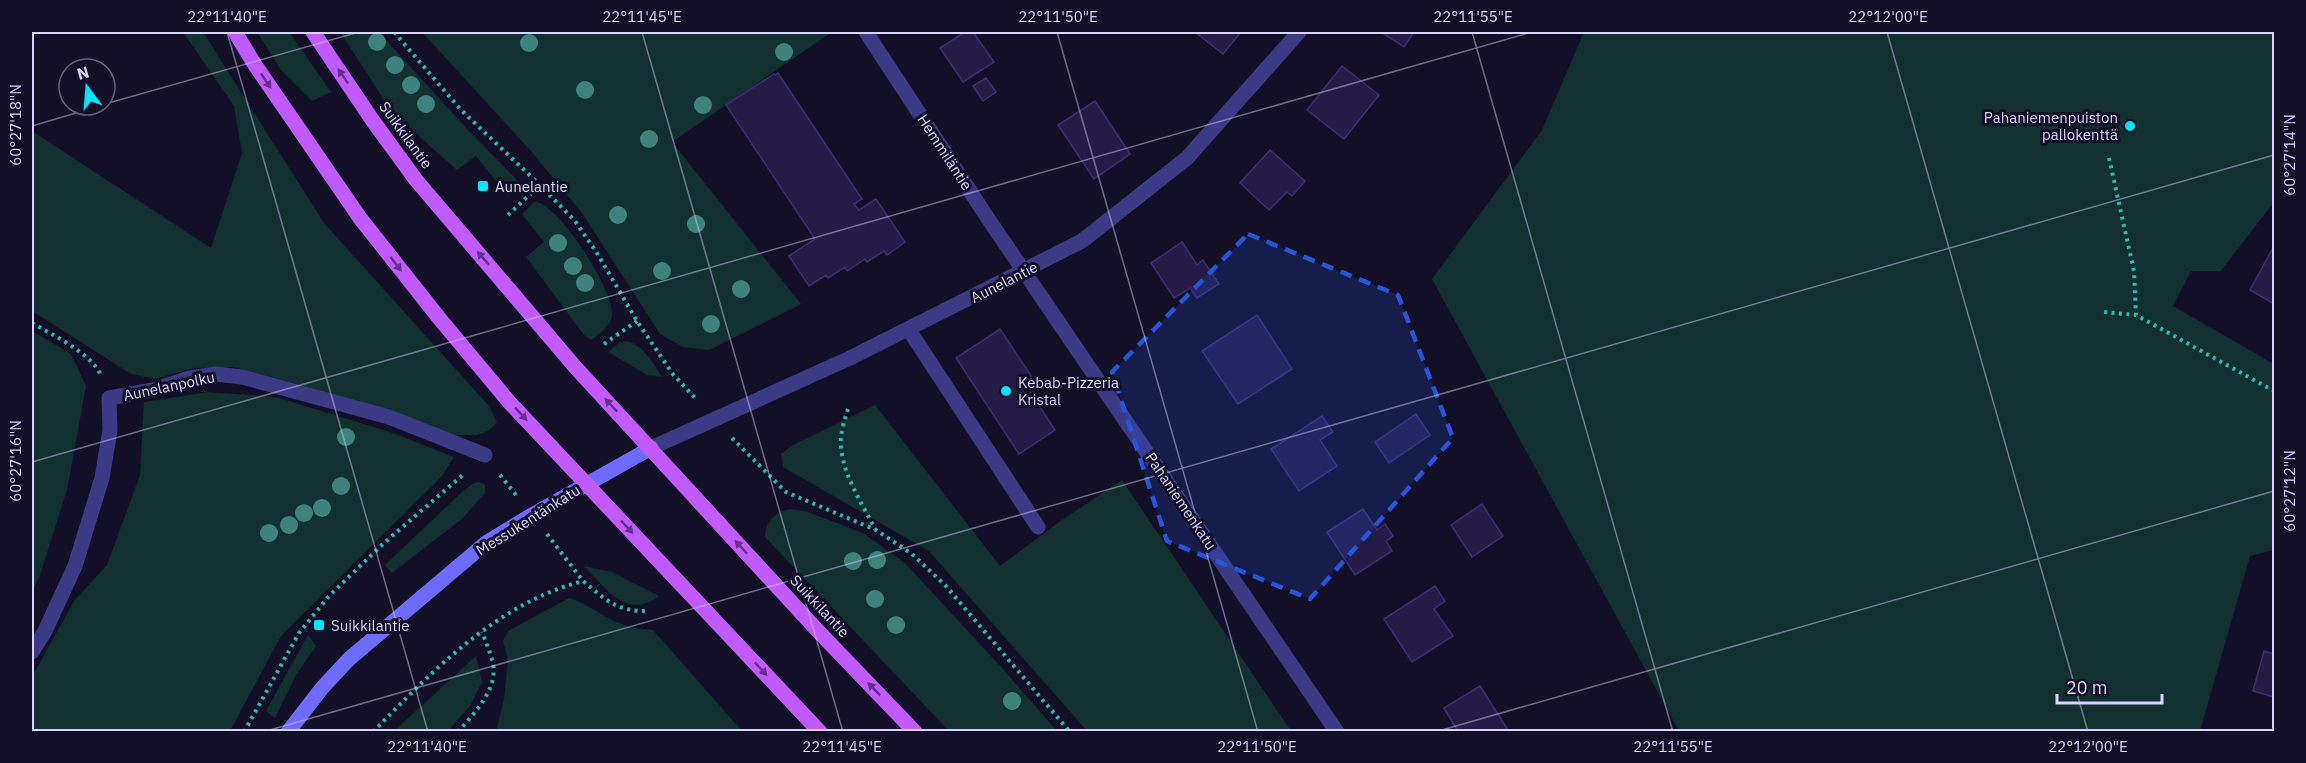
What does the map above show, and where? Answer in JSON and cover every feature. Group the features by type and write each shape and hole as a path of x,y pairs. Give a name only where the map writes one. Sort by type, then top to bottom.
{"main road":[{"path":"235,32 255,65 360,218 510,403 820,732"},
{"name":"Suikkilantie","path":"313,32 373,122 416,180 576,368 818,631 915,732"}],"street":[{"name":"Hemmiläntie","path":"866,32 1025,272"},
{"name":"Aunelantie","path":"651,448 810,378 1025,272 1082,241 1187,158 1299,32"},
{"name":"Pahaniemenkatu","path":"1025,272 1337,732"},
{"path":"909,330 1038,527"},
{"name":"Aunelanpolku","path":"32,652 45,631 75,566 102,478 110,430 109,398 153,390 190,378 216,374 242,377 389,417 485,455"},
{"name":"Messukentänkatu","path":"288,732 322,688 349,659 486,543 651,448"}],"path":[{"path":"394,32 461,110 575,221 672,373"},
{"path":"2109,158 2134,271 2136,315"},
{"path":"508,215 540,185"},
{"path":"2104,312 2136,315 2274,391"},
{"path":"604,344 637,321"},
{"path":"32,322 74,348 99,370 109,398"},
{"path":"848,409 841,436 842,453 850,482 876,530"},
{"path":"244,732 299,633 329,596 384,543 485,455"},
{"path":"754,462 786,492 876,530 912,554 945,585 1070,732"},
{"path":"373,732 417,686 482,631 525,602 557,588 583,581 619,608 632,612 649,611"},
{"path":"465,732 459,730 482,703 492,684 493,665 482,631"}],"highlighted area":[{"path":"1248,234 1398,295 1453,438 1310,599 1167,541 1112,372"}],"green space":[{"path":"183,32 203,32 324,223 489,406 497,422 488,431 477,435 450,435 301,385 233,367 194,368 155,379 131,374 32,311 32,131 211,248 242,153 234,106"},
{"path":"257,32 289,32 331,92 312,101 281,70"},
{"path":"340,32 379,32 468,130 522,185 508,196 476,156 457,170 392,112"},
{"path":"422,32 827,32 829,34 672,142 801,304 709,350 683,347 660,334 582,213 530,150"},
{"path":"1584,32 2274,32 2274,202 2221,271 2191,271 2173,306 2274,364 2274,550 2250,556 2200,731 1679,731 1432,279 1542,130"},
{"path":"534,202 544,205 556,215 583,249 605,288 611,304 611,320 601,333 591,340 584,335 526,257 544,242 522,214"},
{"path":"32,331 71,354 86,386 67,490 40,575 32,592"},
{"path":"625,341 642,350 662,377 647,375 608,352 620,342"},
{"path":"208,392 276,397 393,433 454,457 442,476 281,636 230,731 32,731 32,677 74,601 107,565 140,475 144,402"},
{"path":"875,405 1000,566 1062,520 1122,480 1291,731 1087,731 929,551 783,467 781,454 793,445"},
{"path":"479,482 485,485 485,493 463,518 392,573 385,565 463,491"},
{"path":"791,509 808,512 863,533 905,563 1057,731 949,731 765,537 769,521 781,512"},
{"path":"584,566 612,572 659,596 647,603 636,605 617,599"},
{"path":"569,598 621,624 653,630 742,731 496,731 504,699 508,661 503,641 508,631"},
{"path":"308,635 316,646 296,675 275,718 266,711"},
{"path":"476,656 482,682 470,706 448,731 394,731"}],"building":[{"path":"965,32 973,32 994,62 963,82 940,48"},
{"path":"1195,32 1241,32 1223,54"},
{"path":"1381,32 1414,32 1404,47"},
{"path":"1342,66 1379,95 1344,139 1307,110"},
{"path":"778,73 862,199 854,204 859,210 876,199 905,242 887,255 884,251 867,262 865,259 847,271 845,267 828,278 826,275 809,286 789,256 815,239 726,105"},
{"path":"986,78 996,92 983,101 973,86"},
{"path":"1095,101 1130,154 1094,179 1058,125"},
{"path":"1270,150 1305,181 1292,196 1287,192 1269,210 1240,183"},
{"path":"1182,242 1197,265 1203,260 1219,284 1197,298 1190,288 1174,298 1151,263"},
{"path":"2274,246 2274,304 2250,290"},
{"path":"1257,315 1292,369 1238,404 1202,351"},
{"name":"Kebab-Pizzeria Kristal","path":"1000,329 1039,388 1031,393 1055,430 1019,454 956,358"},
{"path":"1416,414 1430,435 1389,463 1375,442"},
{"path":"1322,416 1333,432 1320,440 1337,466 1299,491 1271,449"},
{"path":"1482,504 1503,536 1472,557 1451,525"},
{"path":"1363,509 1377,530 1385,524 1393,536 1386,541 1392,551 1355,575 1327,532"},
{"path":"1435,586 1445,601 1434,609 1453,636 1412,662 1384,619"},
{"path":"2264,651 2274,654 2274,697 2253,691"},
{"path":"1480,686 1508,730 1506,732 1458,732 1444,708"}],"place":[{"name":"Pahaniemenpuiston pallokenttä","path":"2130,126"},
{"name":"Aunelantie","path":"483,186"},
{"name":"Kebab-Pizzeria Kristal","path":"1006,391"},
{"name":"Suikkilantie","path":"319,625"}]}
